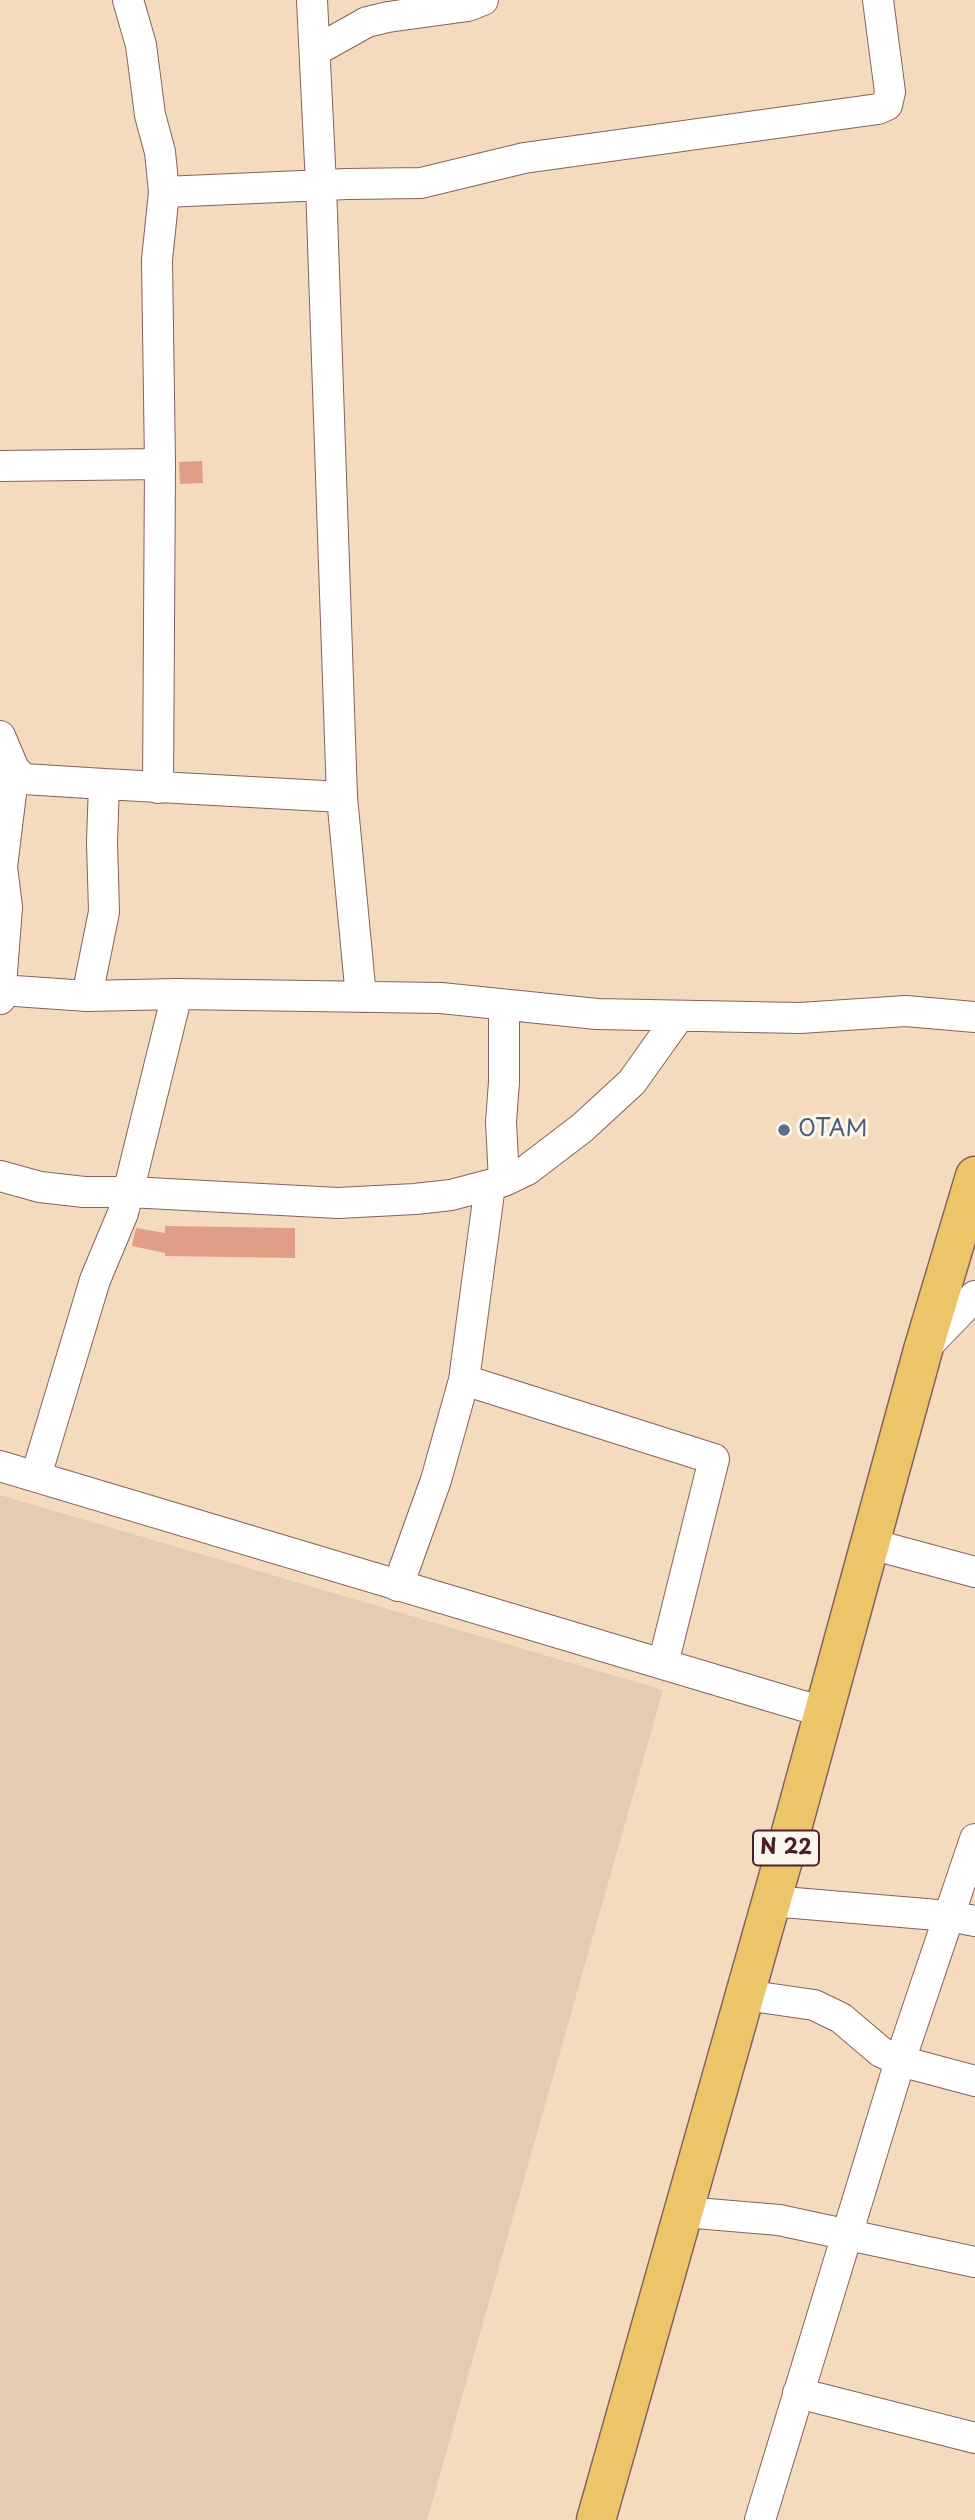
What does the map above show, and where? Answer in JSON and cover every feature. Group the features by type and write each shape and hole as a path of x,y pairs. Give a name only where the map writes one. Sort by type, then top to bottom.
{"main road":[{"name":"N 22","path":"596,2520 871,1545 923,1350 975,1176"}],"street":[{"path":"128,0 141,46 150,115 160,152 164,192 157,260 160,464 158,788"},
{"path":"312,0 342,796 361,997"},
{"path":"314,51 366,22 468,6 483,0"},
{"path":"164,192 421,183 524,158 884,107 890,92 878,0"},
{"path":"0,467 160,464"},
{"path":"0,736 14,769 24,779 33,781 342,796"},
{"path":"14,769 2,867 7,907 1,993 441,998 597,1014 800,1018 906,1011 975,1017"},
{"path":"87,996 104,912 104,784"},
{"path":"37,1476 95,1280 123,1213 177,994"},
{"path":"398,1586 436,1480 464,1380 497,1183 504,1082 504,1005"},
{"path":"0,1175 62,1190 338,1203 439,1197 497,1183 527,1170 582,1128 632,1082 679,1016"},
{"path":"923,1350 975,1296"},
{"path":"464,1380 714,1459 663,1664"},
{"path":"0,1465 822,1713"},
{"path":"871,1545 975,1572"},
{"path":"760,2520 900,2062 962,1919 975,1839"},
{"path":"771,1901 962,1919"},
{"path":"745,1995 814,2005 841,2018 881,2052 900,2062 975,2081"},
{"path":"684,2212 779,2220 975,2262"},
{"path":"798,2393 975,2438"}],"shaded area":[{"path":"0,1495 663,1690 427,2520 0,2520"}],"building":[{"path":"202,461 203,483 180,484 179,462"},
{"path":"165,1226 295,1228 295,1258 165,1256 165,1253 132,1246 136,1228 165,1233"}],"place":[{"name":"OTAM","path":"784,1130"}]}
